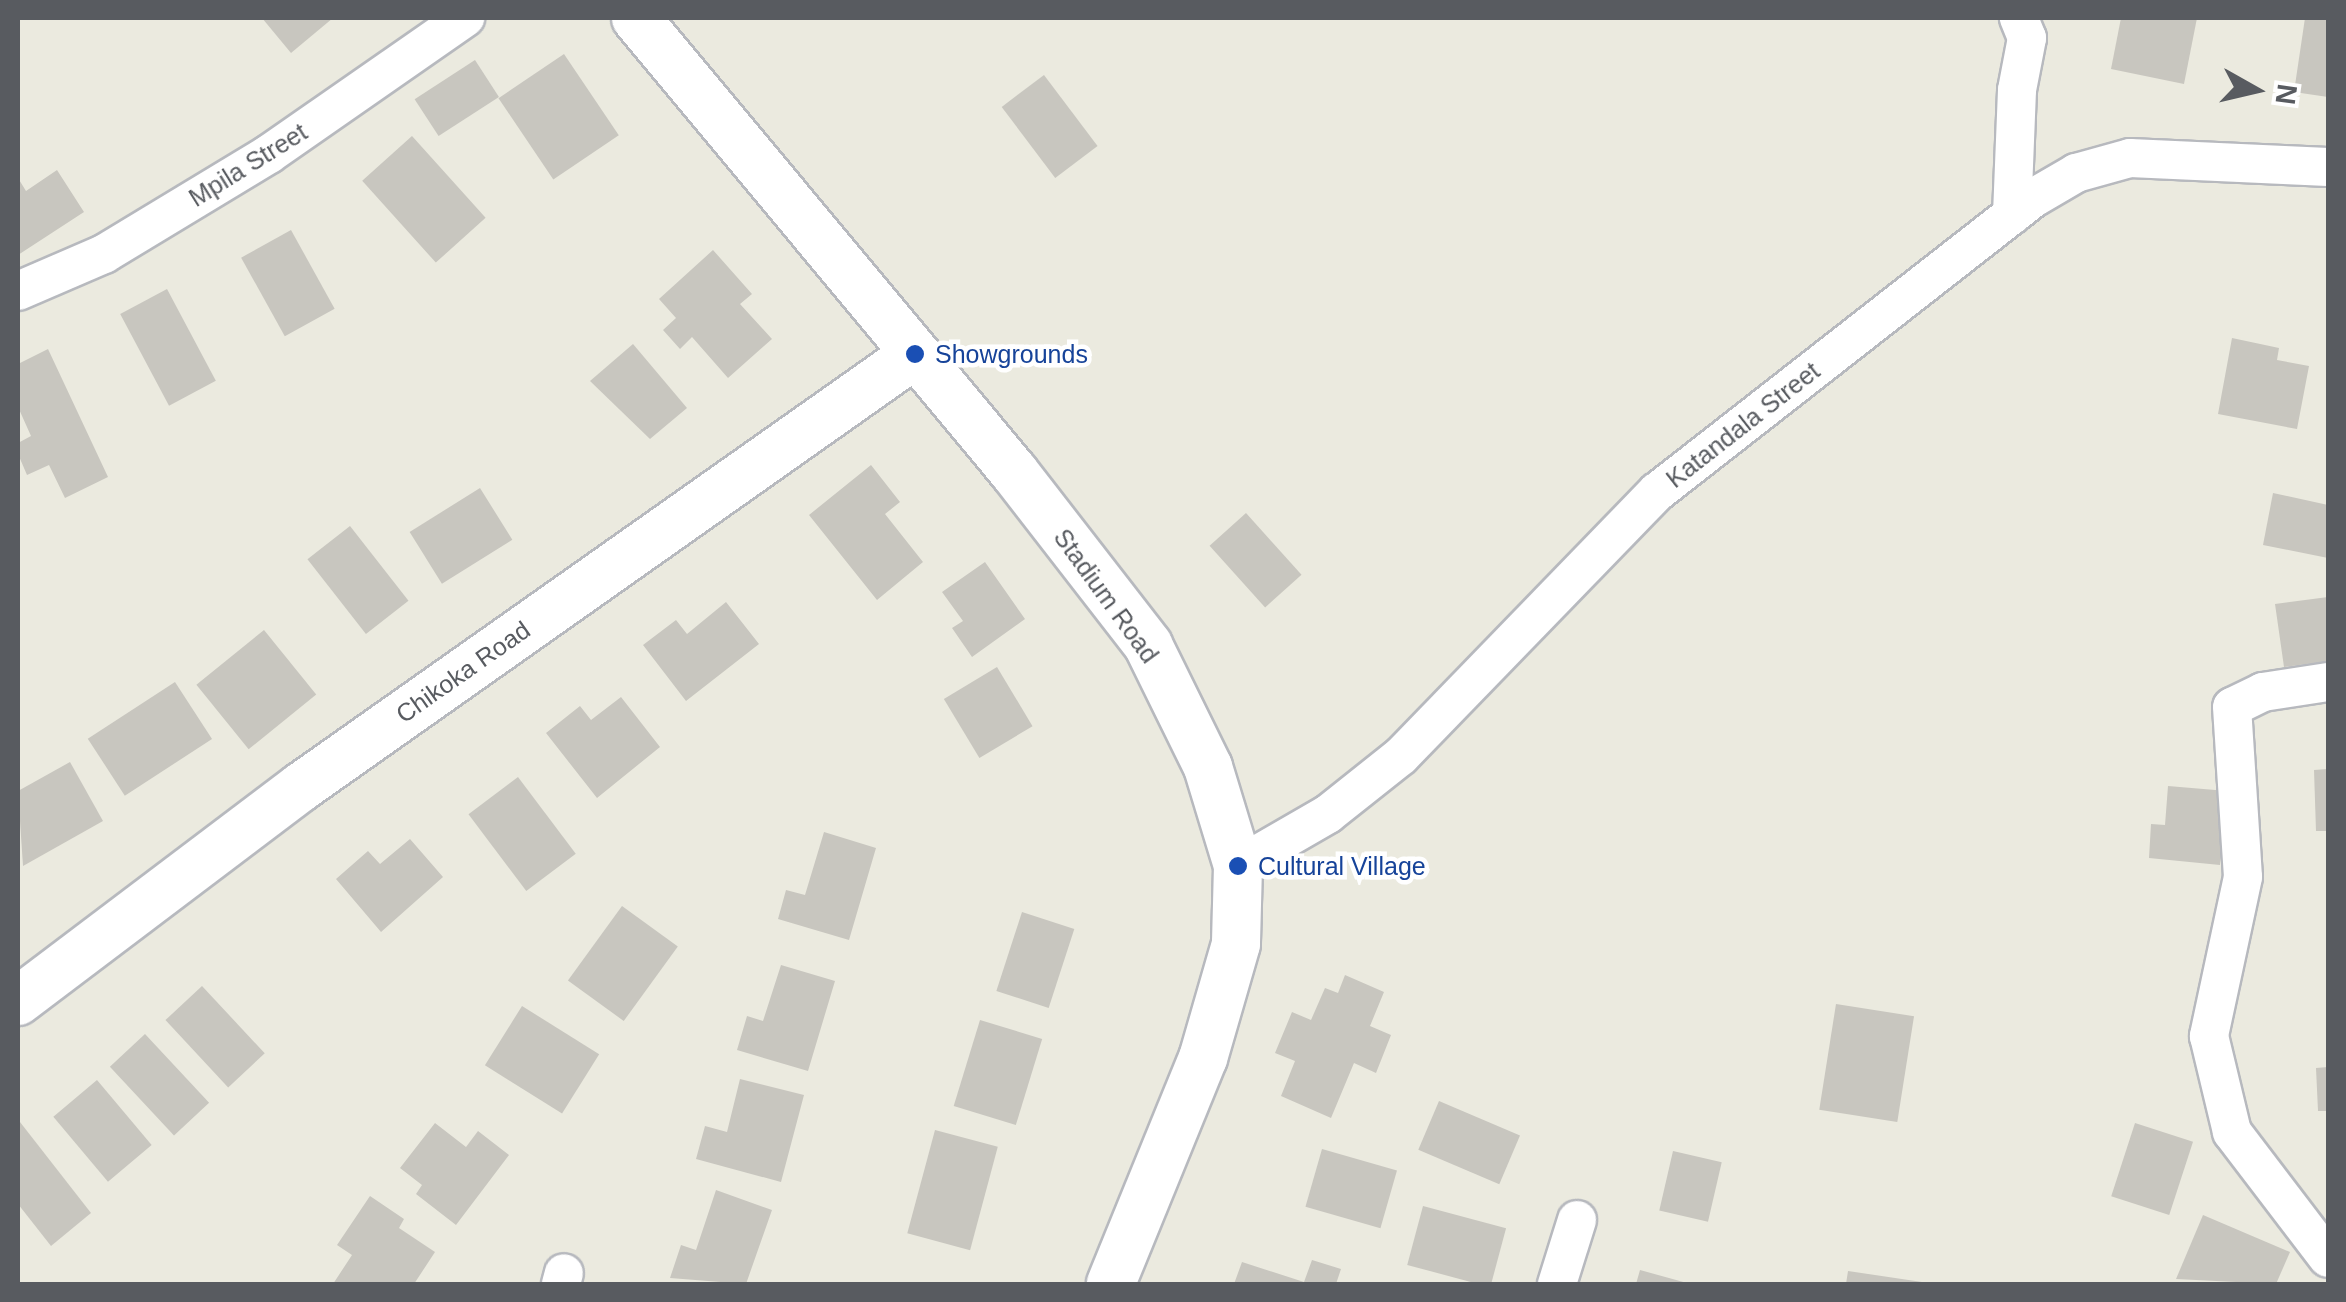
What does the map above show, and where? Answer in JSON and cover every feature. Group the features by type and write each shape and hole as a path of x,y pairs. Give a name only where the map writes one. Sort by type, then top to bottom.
{"street":[{"name":"Mpila Street","path":"18,291 104,254 270,154 465,18"},
{"name":"Stadium Road","path":"636,18 915,354 1148,646 1208,767 1238,866 1236,944 1203,1058 1111,1284"},
{"path":"2012,215 2017,90 2026,38 2019,18"},
{"name":"Katandala Street","path":"1238,866 1328,814 1401,756 1657,492 2012,215 2076,173 2130,158 2328,167"},
{"name":"Chikoka Road","path":"18,1000 301,786 915,354"},
{"path":"2328,682 2263,692 2232,708 2243,876 2209,1036 2232,1132 2328,1258"},
{"path":"1558,1284 1578,1220"}],"building":[{"path":"262,18 333,18 291,53"},
{"path":"2121,18 2197,18 2184,84 2111,69"},
{"path":"2305,18 2328,18 2328,97 2294,92"},
{"path":"564,54 619,135 553,179 499,98"},
{"path":"475,60 499,97 439,136 415,99"},
{"path":"1044,75 1098,146 1055,178 1002,107"},
{"path":"412,136 486,218 436,263 362,181"},
{"path":"57,170 84,212 18,255 18,178 26,191"},
{"path":"291,230 335,309 285,336 241,258"},
{"path":"713,250 752,294 740,304 772,339 728,378 692,337 680,349 663,330 676,318 659,299"},
{"path":"167,289 216,381 169,406 120,314"},
{"path":"2232,338 2279,348 2277,360 2309,366 2297,429 2218,414"},
{"path":"633,344 687,408 650,439 590,381"},
{"path":"48,349 108,477 65,498 49,465 27,475 18,454 18,443 31,436 18,407 18,364"},
{"path":"871,465 900,502 885,514 923,562 877,600 809,515"},
{"path":"480,488 512,540 442,584 410,532"},
{"path":"2273,493 2328,505 2328,558 2263,545"},
{"path":"1246,513 1302,575 1265,607 1210,546"},
{"path":"350,526 408,601 366,634 307,559"},
{"path":"985,562 1025,619 972,657 952,628 963,621 942,592"},
{"path":"2328,597 2328,661 2284,667 2275,604"},
{"path":"726,602 759,644 686,701 643,645 676,620 687,634"},
{"path":"264,630 316,695 249,749 196,685"},
{"path":"997,667 1033,726 979,758 944,699"},
{"path":"175,682 212,739 125,796 88,739"},
{"path":"621,697 660,747 597,798 546,733 580,706 591,720"},
{"path":"70,762 103,821 23,866 18,791"},
{"path":"2328,769 2328,831 2316,831 2314,770"},
{"path":"518,777 576,854 526,891 468,814"},
{"path":"2168,786 2227,791 2220,865 2149,858 2151,824 2165,825"},
{"path":"824,832 876,848 849,940 778,919 786,890 805,895"},
{"path":"410,839 443,877 381,932 336,879 368,851 380,864"},
{"path":"622,906 678,947 624,1021 568,980"},
{"path":"1022,912 1074,929 1049,1008 996,991"},
{"path":"781,965 835,981 808,1071 737,1050 747,1016 763,1021"},
{"path":"1345,975 1384,992 1370,1026 1391,1035 1376,1073 1354,1063 1331,1118 1281,1096 1295,1061 1275,1053 1292,1012 1311,1020 1325,988 1338,993"},
{"path":"202,986 265,1053 228,1087 165,1020"},
{"path":"1836,1004 1914,1016 1897,1122 1819,1110"},
{"path":"522,1006 599,1054 562,1114 485,1065"},
{"path":"980,1020 1042,1039 1016,1125 954,1106"},
{"path":"145,1034 209,1103 174,1135 110,1067"},
{"path":"2328,1067 2328,1111 2318,1111 2316,1068"},
{"path":"740,1079 804,1095 781,1182 696,1159 705,1126 727,1132"},
{"path":"97,1080 152,1145 108,1182 53,1117"},
{"path":"1439,1101 1520,1135 1499,1184 1418,1150"},
{"path":"20,1122 91,1213 51,1246 18,1204"},
{"path":"435,1123 466,1147 478,1131 509,1155 456,1225 416,1194 422,1185 400,1168"},
{"path":"2135,1123 2193,1142 2169,1215 2111,1196"},
{"path":"935,1130 998,1147 970,1250 907,1233"},
{"path":"1322,1149 1397,1170 1380,1228 1305,1207"},
{"path":"1673,1151 1722,1162 1708,1222 1659,1210"},
{"path":"716,1190 772,1210 746,1284 670,1278 681,1245 696,1250"},
{"path":"370,1196 404,1219 399,1228 435,1252 414,1284 333,1284 352,1255 337,1245"},
{"path":"1423,1206 1506,1228 1491,1284 1407,1265"},
{"path":"2203,1215 2290,1252 2276,1284 2176,1279"},
{"path":"1312,1260 1341,1269 1336,1284 1234,1284 1242,1262 1304,1282"},
{"path":"1640,1270 1687,1283 1687,1284 1636,1284"},
{"path":"1848,1271 1922,1282 1922,1284 1846,1284"}],"place":[{"name":"Showgrounds","path":"915,354"},
{"name":"Cultural Village","path":"1238,866"}]}
